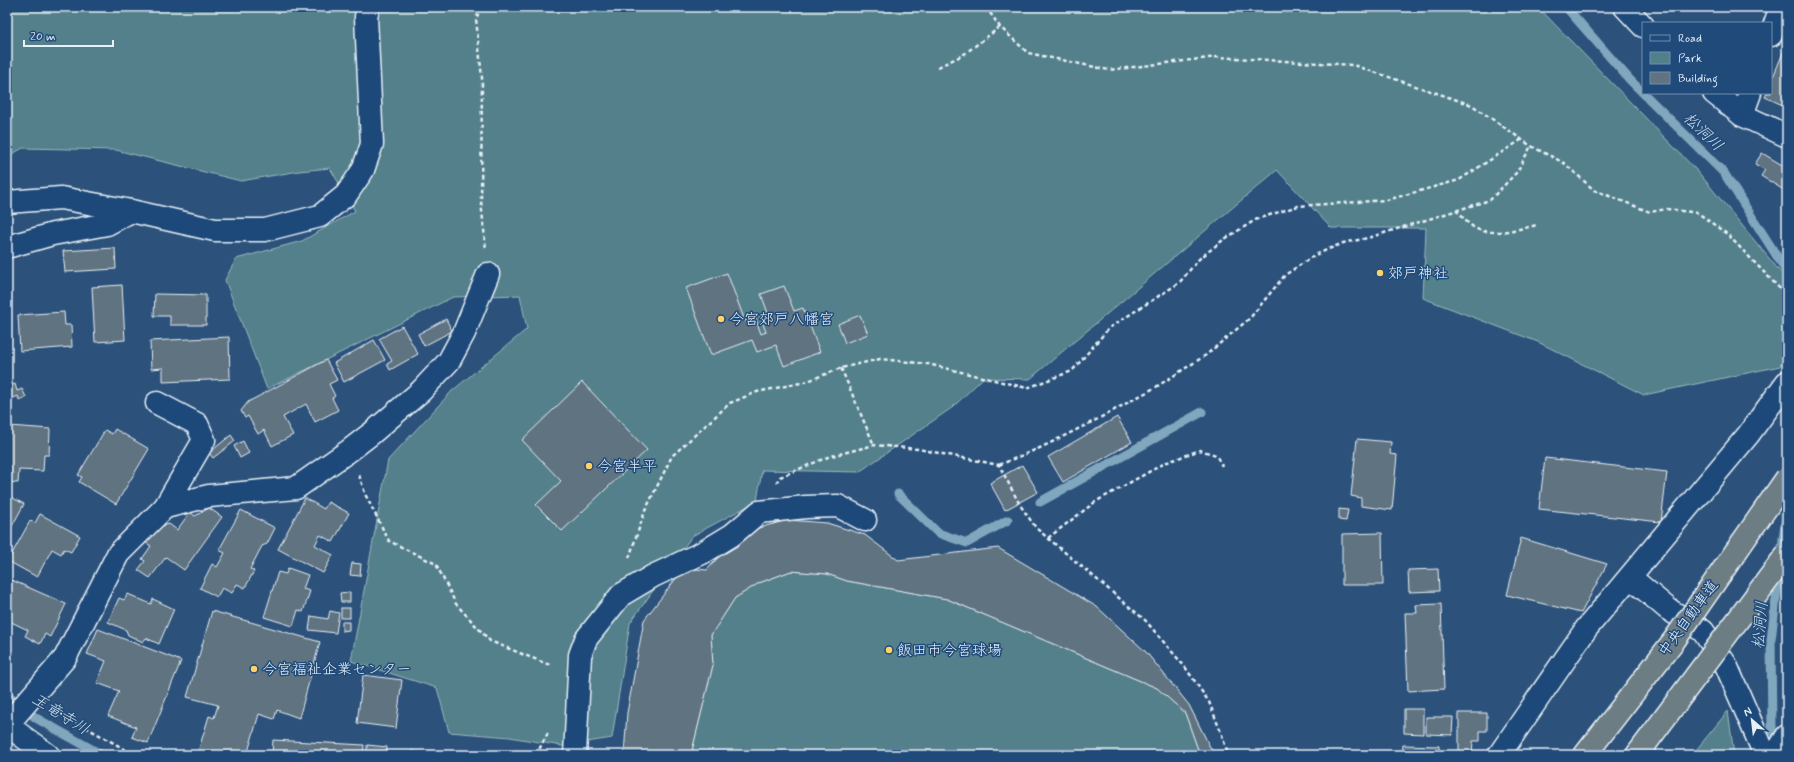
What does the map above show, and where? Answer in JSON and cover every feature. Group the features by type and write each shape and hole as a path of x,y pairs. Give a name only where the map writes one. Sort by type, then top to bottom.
{"highway":[{"name":"中央自動車道","path":"1585,755 1675,639 1787,478"},
{"path":"1637,755 1787,554"}],"street":[{"path":"7,202 61,198 130,211 215,230 265,230 320,216 346,195 363,170 372,144 366,17 368,7"},
{"path":"1625,7 1642,25"},
{"path":"1772,32 1781,7"},
{"path":"1715,94 1742,115 1787,136"},
{"path":"1742,115 1750,94"},
{"path":"7,247 53,234 107,224 130,211"},
{"path":"165,507 209,496 296,488 350,450 422,391 449,361 464,334 488,274"},
{"path":"1499,755 1586,628 1748,435 1787,382"},
{"path":"48,755 18,712 65,658 118,554 165,507 204,440 197,424 157,403"},
{"path":"575,755 580,655 586,639 621,595 653,576 704,552 727,538 759,512 806,507 838,506 865,520"},
{"path":"1630,577 1668,608 1703,631 1726,665 1765,755"},
{"path":"1776,755 1787,736"}],"path":[{"path":"482,7 476,19 482,78 481,201 488,274"},
{"path":"986,7 1000,27 1028,53 1109,70 1217,57 1353,65 1472,105 1521,140 1564,163 1594,190 1650,212 1667,208 1698,213 1727,234 1787,296"},
{"path":"938,67 963,55 1000,27"},
{"path":"621,595 631,550 645,511 672,456 730,403 757,392 805,382 841,368 880,359 928,364 1028,388 1072,371 1109,328 1178,283 1199,259 1223,240 1257,219 1298,206 1387,200 1459,180 1521,140"},
{"path":"759,512 780,477 828,457 874,445 918,449 999,465 1042,447 1156,388 1206,355 1250,318 1285,275 1315,255 1342,243 1368,238 1490,200 1517,172 1531,146"},
{"path":"1456,210 1473,227 1490,232 1517,230 1537,225"},
{"path":"841,368 874,445"},
{"path":"350,450 366,496 389,541 436,564 456,604 490,641 556,668"},
{"path":"1048,538 1095,502 1165,463 1200,450 1216,455 1222,466"},
{"path":"999,465 1032,524 1145,620 1186,667 1209,702 1228,755"},
{"path":"18,712 135,755"},
{"path":"536,755 549,732"}],"green space":[{"path":"7,7 1538,7 1699,173 1787,280 1787,351 1780,366 1644,395 1538,342 1423,298 1426,228 1331,228 1277,170 1030,379 983,378 953,407 859,472 762,470 757,501 692,536 630,623 612,738 562,746 510,737 449,732 437,688 351,661 388,460 452,391 527,329 520,295 453,297 267,389 225,280 236,259 302,241 355,211 330,168 299,171 241,181 116,150 23,148 7,157"},
{"name":"飯田市今宮球場","path":"791,571 827,574 847,581 947,599 1157,688 1185,713 1200,755 691,755 713,665 711,635 735,598 759,583"},
{"path":"1728,711 1734,755 1692,755"}],"building":[{"path":"1787,43 1787,107 1765,97 1766,94 1772,94 1772,80"},
{"path":"1762,153 1787,168 1787,192 1761,176 1765,170 1755,164"},
{"path":"115,248 116,269 65,272 63,251"},
{"name":"今宮郊戸八幡宮","path":"727,273 745,321 755,317 761,334 766,332 760,316 768,313 761,294 784,286 794,311 803,308 820,352 784,366 776,345 757,352 752,340 711,355 686,288"},
{"path":"122,285 125,340 95,342 92,287"},
{"path":"155,294 206,295 206,325 170,325 170,316 154,316"},
{"path":"64,312 65,325 71,325 72,347 20,351 18,315"},
{"path":"860,315 868,334 845,343 838,324"},
{"path":"446,319 452,331 424,346 418,334"},
{"path":"402,326 418,354 390,370 387,364 392,361 379,339"},
{"path":"229,337 230,379 163,382 163,368 151,369 150,341"},
{"path":"374,340 385,360 344,382 334,363"},
{"path":"326,360 337,380 329,384 335,396 332,398 338,410 315,422 306,404 283,417 293,435 272,446 264,430 258,434 248,416 245,418 241,411 248,402"},
{"name":"今宮半平","path":"582,382 647,450 562,531 536,505 561,481 522,440"},
{"path":"15,384 17,391 22,389 26,397 19,400 18,396 7,401 7,387"},
{"path":"1117,417 1132,442 1063,482 1048,457"},
{"path":"9,426 50,429 49,455 44,455 43,471 19,470 18,483 7,482"},
{"path":"115,429 149,449 116,504 79,482 82,477 78,475 105,430 112,434"},
{"path":"231,435 235,441 213,458 209,453"},
{"path":"1357,439 1391,442 1390,454 1397,455 1392,510 1361,506 1361,498 1351,496"},
{"path":"243,441 249,453 240,458 234,446"},
{"path":"1545,458 1667,472 1661,522 1539,509"},
{"path":"1022,465 1038,492 1005,510 990,483"},
{"path":"7,495 24,504 10,530 7,529"},
{"path":"305,498 324,509 328,502 349,513 333,542 320,535 315,545 333,555 323,573 278,549"},
{"path":"209,508 222,517 184,570 166,557 150,578 138,570 145,561 142,559 151,546 146,543 157,528 169,524 177,530 190,512 195,516"},
{"path":"1339,509 1348,510 1346,521 1339,520"},
{"path":"241,510 275,528 267,544 262,546 250,569 254,571 245,588 237,584 232,593 222,588 217,597 200,588 212,564 217,567 225,553 219,550"},
{"path":"40,514 80,536 71,552 64,549 61,554 52,549 37,577 8,561 30,521 35,523"},
{"path":"788,520 827,523 865,535 898,560 998,548 1097,607 1146,652 1189,705 1214,755 1200,755 1185,713 1157,688 947,599 847,581 827,574 791,571 759,583 735,598 711,635 713,665 691,755 624,755 627,713 644,620 684,568 707,570 729,545 751,530"},
{"path":"1382,533 1383,585 1342,585 1342,534"},
{"path":"1521,538 1607,564 1581,613 1507,595"},
{"path":"352,563 361,564 360,576 350,575"},
{"path":"288,568 308,575 303,589 310,591 303,612 298,610 293,626 264,617 278,572 286,574"},
{"path":"1438,569 1439,591 1409,592 1408,570"},
{"path":"7,578 66,604 50,637 45,634 40,644 25,636 28,630 7,620"},
{"path":"350,592 350,602 341,602 340,593"},
{"path":"128,594 151,604 153,599 174,609 159,644 146,638 143,642 128,635 126,630 108,622 119,598 124,600"},
{"path":"1441,604 1444,689 1408,691 1405,613 1417,613 1416,605"},
{"path":"341,608 350,608 350,618 341,618"},
{"name":"今宮福祉企業センター","path":"212,611 320,642 299,718 277,710 274,719 259,714 247,755 197,755 209,716 214,718 218,705 187,697"},
{"path":"330,611 339,613 336,633 309,630 311,616 328,619"},
{"path":"342,622 349,622 349,630 342,631"},
{"path":"98,629 181,661 148,743 132,737 136,727 108,716 119,691 97,683 106,661 87,654"},
{"path":"363,675 402,680 396,728 357,723"},
{"path":"1404,709 1423,709 1423,734 1404,733"},
{"path":"1459,713 1487,713 1487,731 1480,731 1480,741 1473,741 1472,755 1459,755"},
{"path":"1426,717 1453,717 1452,735 1426,734"},
{"path":"273,740 364,745 363,755 272,755"},
{"path":"367,745 387,747 386,755 367,755"},
{"path":"1403,745 1439,746 1439,755 1402,755"},
{"path":"411,751 442,755 411,755"}],"waterway":[{"name":"松洞川","path":"1566,7 1642,92"},
{"name":"松洞川","path":"1644,94 1724,173 1787,272"},
{"path":"1040,502 1202,412"},
{"path":"898,494 938,533 967,543 1008,520"},
{"name":"松洞川","path":"1781,555 1787,507"},
{"name":"松洞川","path":"1779,574 1771,640 1772,730 1782,743"},
{"name":"王竜寺川","path":"7,694 36,718 102,755"}],"place":[{"name":"郊戸神社","path":"1380,273"},
{"name":"今宮郊戸八幡宮","path":"721,319"},
{"name":"今宮半平","path":"589,466"},
{"name":"飯田市今宮球場","path":"889,650"},
{"name":"今宮福祉企業センター","path":"254,669"}]}
